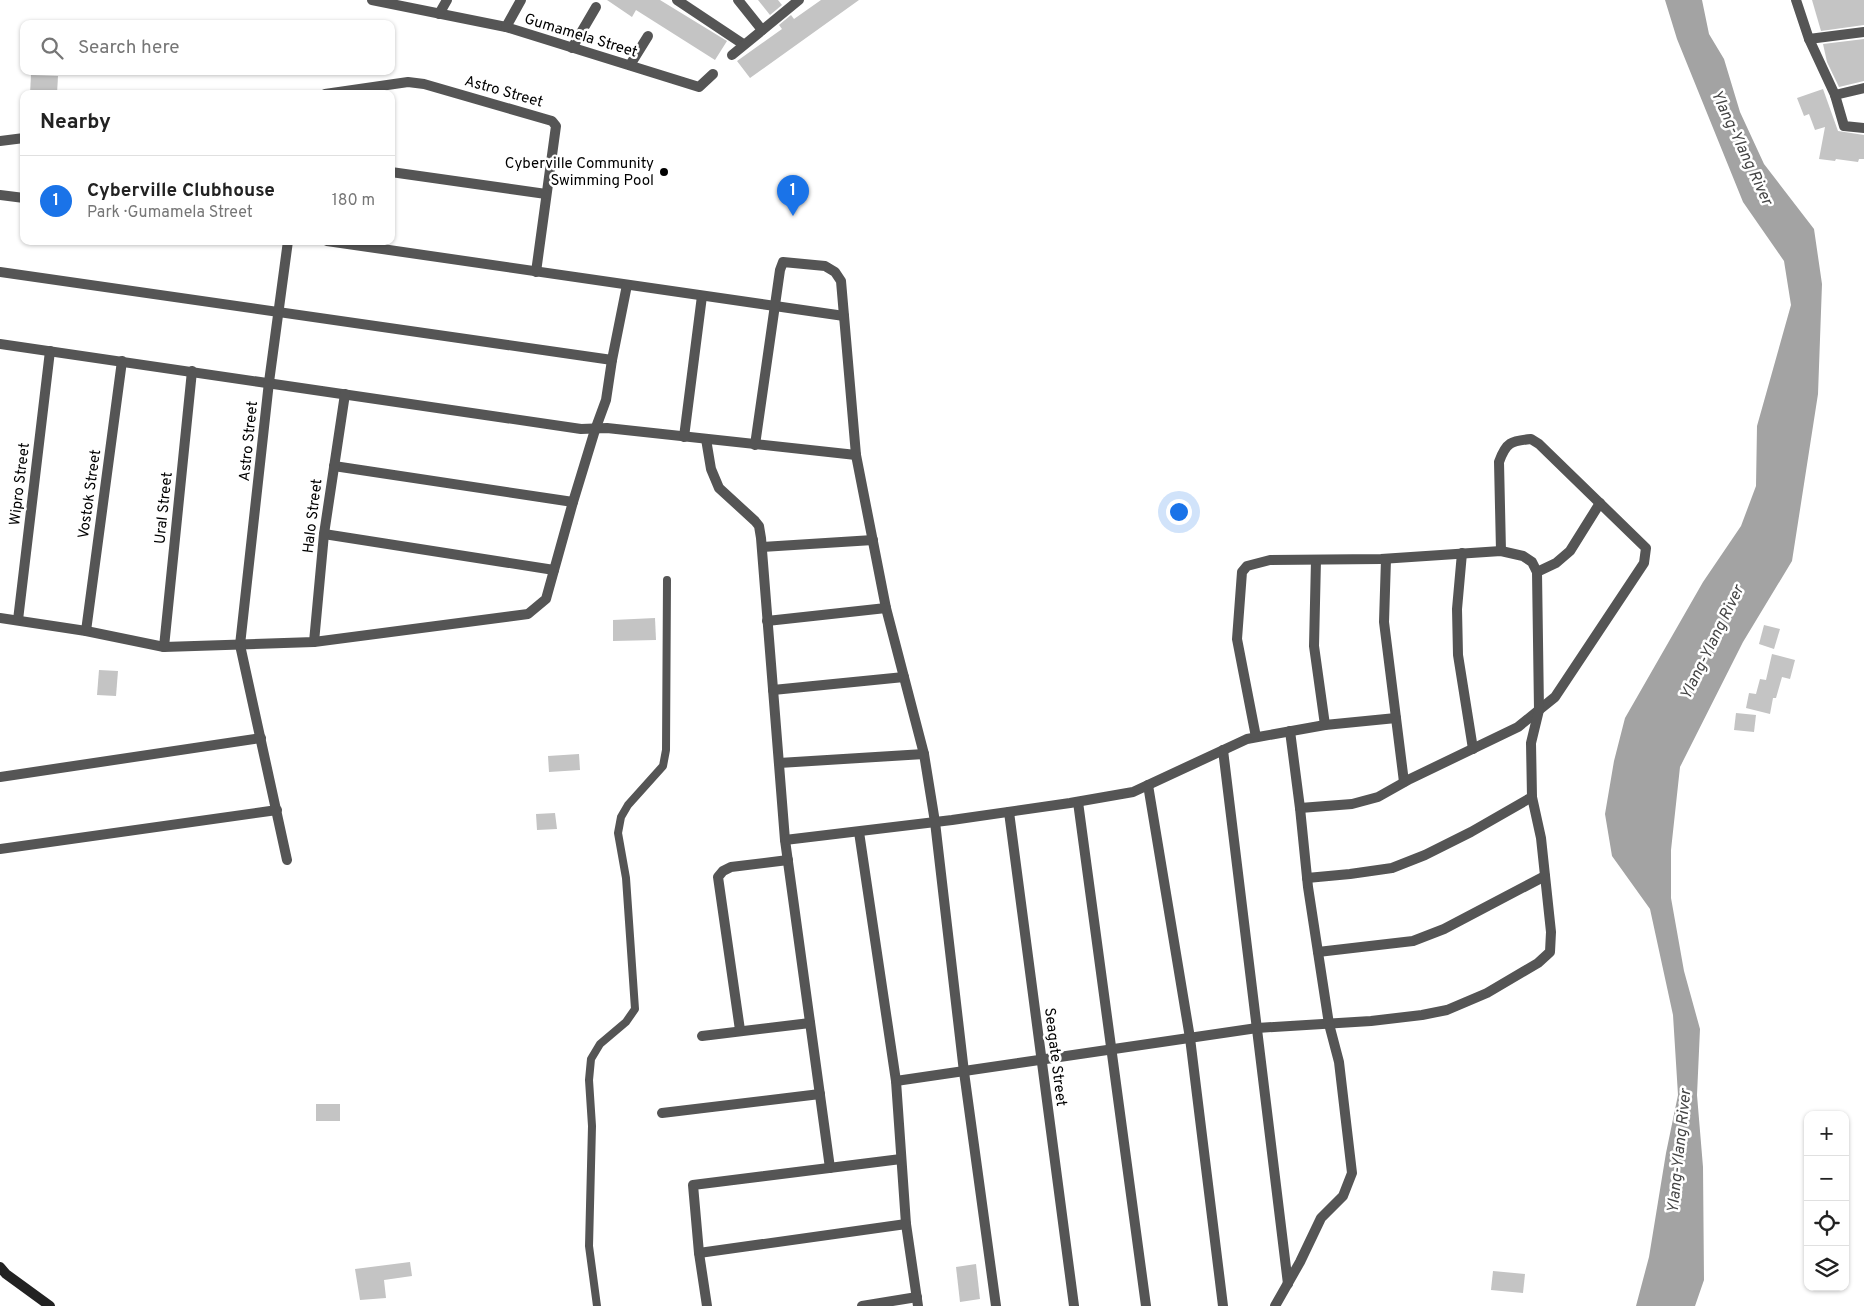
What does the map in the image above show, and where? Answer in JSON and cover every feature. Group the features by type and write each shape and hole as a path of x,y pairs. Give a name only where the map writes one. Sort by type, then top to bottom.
{"street":[{"name":"Gumamela Street","path":"375,0 506,27 699,87 713,74"},
{"path":"439,14 447,0"},
{"path":"506,27 521,0"},
{"path":"677,0 743,44"},
{"path":"738,0 762,30"},
{"path":"732,54 799,0"},
{"path":"1796,0 1809,39 1835,95 1844,126 1864,128"},
{"path":"572,48 596,7"},
{"path":"1809,39 1864,32"},
{"path":"630,65 648,36"},
{"name":"Astro Street","path":"353,90 408,82 424,84 552,120 556,126 536,272"},
{"path":"1835,95 1864,88"},
{"path":"0,141 20,138"},
{"path":"395,173 546,194"},
{"path":"0,195 20,198"},
{"name":"Astro Street","path":"287,245 269,382 240,644 287,860"},
{"path":"354,245 844,316"},
{"path":"755,445 774,306 783,262 824,266 835,272 841,282 856,455 886,608 924,754 935,822 964,1072 996,1306"},
{"path":"0,272 612,360"},
{"path":"0,618 86,631 164,648 314,642 528,614 546,599 606,400 627,285"},
{"path":"684,437 702,296"},
{"path":"0,344 596,430 607,428 856,455"},
{"name":"Wipro Street","path":"18,620 50,351"},
{"name":"Vostok Street","path":"86,631 122,361"},
{"name":"Ural Street","path":"164,648 192,371"},
{"name":"Halo Street","path":"314,642 324,534 345,394"},
{"path":"706,439 710,469 719,488 759,526 785,840 830,1168"},
{"path":"1300,808 1352,804 1378,797 1404,782 1518,727 1555,697 1644,564 1646,548 1539,444 1531,439 1509,443 1503,449 1499,462 1501,551"},
{"path":"334,466 574,502"},
{"path":"1537,572 1556,563 1570,551 1600,503"},
{"path":"324,534 554,570"},
{"path":"762,547 873,540"},
{"path":"896,1081 1257,1028 1422,1016 1447,1010 1487,992 1538,963 1550,952 1551,939 1541,838 1532,797 1531,743 1539,710 1537,572 1532,562 1523,556 1501,551 1386,559 1270,560 1247,566 1242,572 1237,639 1256,737"},
{"path":"1462,553 1457,609 1458,655 1473,749"},
{"path":"1386,559 1384,622 1404,782"},
{"path":"1316,560 1314,646 1325,726"},
{"path":"768,621 886,608"},
{"path":"773,690 904,677"},
{"path":"785,840 1009,812 1133,792 1247,739 1325,726 1396,718"},
{"path":"1275,1306 1300,1262 1321,1218 1342,1196 1352,1173 1339,1062 1329,1024 1307,878 1290,731"},
{"path":"0,776 261,738"},
{"path":"1223,750 1288,1284"},
{"path":"779,763 924,754"},
{"path":"1148,785 1190,1038 1223,1306"},
{"path":"1307,878 1392,868 1425,855 1471,832 1532,797"},
{"path":"1078,802 1146,1306"},
{"path":"0,849 277,810"},
{"name":"Seagate Street","path":"1009,812 1074,1306"},
{"path":"859,832 896,1081 906,1224 918,1302 862,1306"},
{"path":"740,1030 718,877 723,871 731,867 788,860"},
{"path":"1318,952 1413,941 1444,929 1545,876"},
{"path":"702,1036 810,1023"},
{"path":"662,1113 820,1094"},
{"path":"707,1306 699,1253 693,1185 901,1159"},
{"path":"699,1253 906,1224"},
{"path":"0,1267 6,1274 50,1306"}],"lane":[{"path":"597,1306 589,1246 592,1126 589,1080 591,1059 600,1044 626,1022 635,1008 626,878 618,833 621,817 628,805 663,766 666,750 667,580"}],"water":[{"name":"Ylang-Ylang River","path":"1665,0 1702,0 1709,34 1724,59 1740,112 1764,164 1814,229 1822,284 1818,394 1792,561 1743,642 1680,767 1671,850 1671,898 1684,971 1700,1029 1697,1095 1703,1167 1704,1280 1695,1306 1636,1306 1649,1257 1666,1153 1678,1095 1673,1015 1650,909 1612,856 1605,814 1614,761 1625,718 1703,582 1741,526 1756,486 1757,426 1791,305 1784,261 1743,202 1677,39"}],"building":[{"path":"607,0 660,0 727,41 715,60 636,10 632,17"},
{"path":"758,0 778,0 782,5 770,15"},
{"path":"821,0 859,0 750,78 737,61 782,29 779,25 791,15 794,19"},
{"path":"1812,0 1864,0 1864,25 1821,31"},
{"path":"1864,39 1864,81 1839,87 1827,62 1823,44"},
{"path":"31,75 58,76 57,90 30,90"},
{"path":"1823,89 1838,131 1864,135 1864,159 1859,159 1858,162 1819,159 1825,127 1815,130 1809,114 1804,116 1797,98"},
{"path":"655,618 656,640 613,641 613,620"},
{"path":"1764,625 1780,629 1774,649 1759,644"},
{"path":"1772,654 1795,660 1790,679 1782,677 1776,698 1773,698 1770,714 1746,708 1749,693 1756,694 1760,679 1766,680"},
{"path":"99,670 118,671 116,696 97,695"},
{"path":"1736,713 1756,715 1754,732 1734,730"},
{"path":"579,754 580,770 549,772 548,756"},
{"path":"555,813 557,829 537,830 536,814"},
{"path":"316,1104 340,1104 340,1121 316,1121"},
{"path":"410,1262 412,1276 384,1280 386,1298 360,1300 355,1269"},
{"path":"976,1264 980,1299 960,1302 956,1267"},
{"path":"1493,1271 1525,1274 1523,1293 1491,1290"}],"place":[{"name":"Cyberville Community Swimming Pool","path":"664,172"},
{"name":"Cyberville Clubhouse","path":"793,216"}]}
